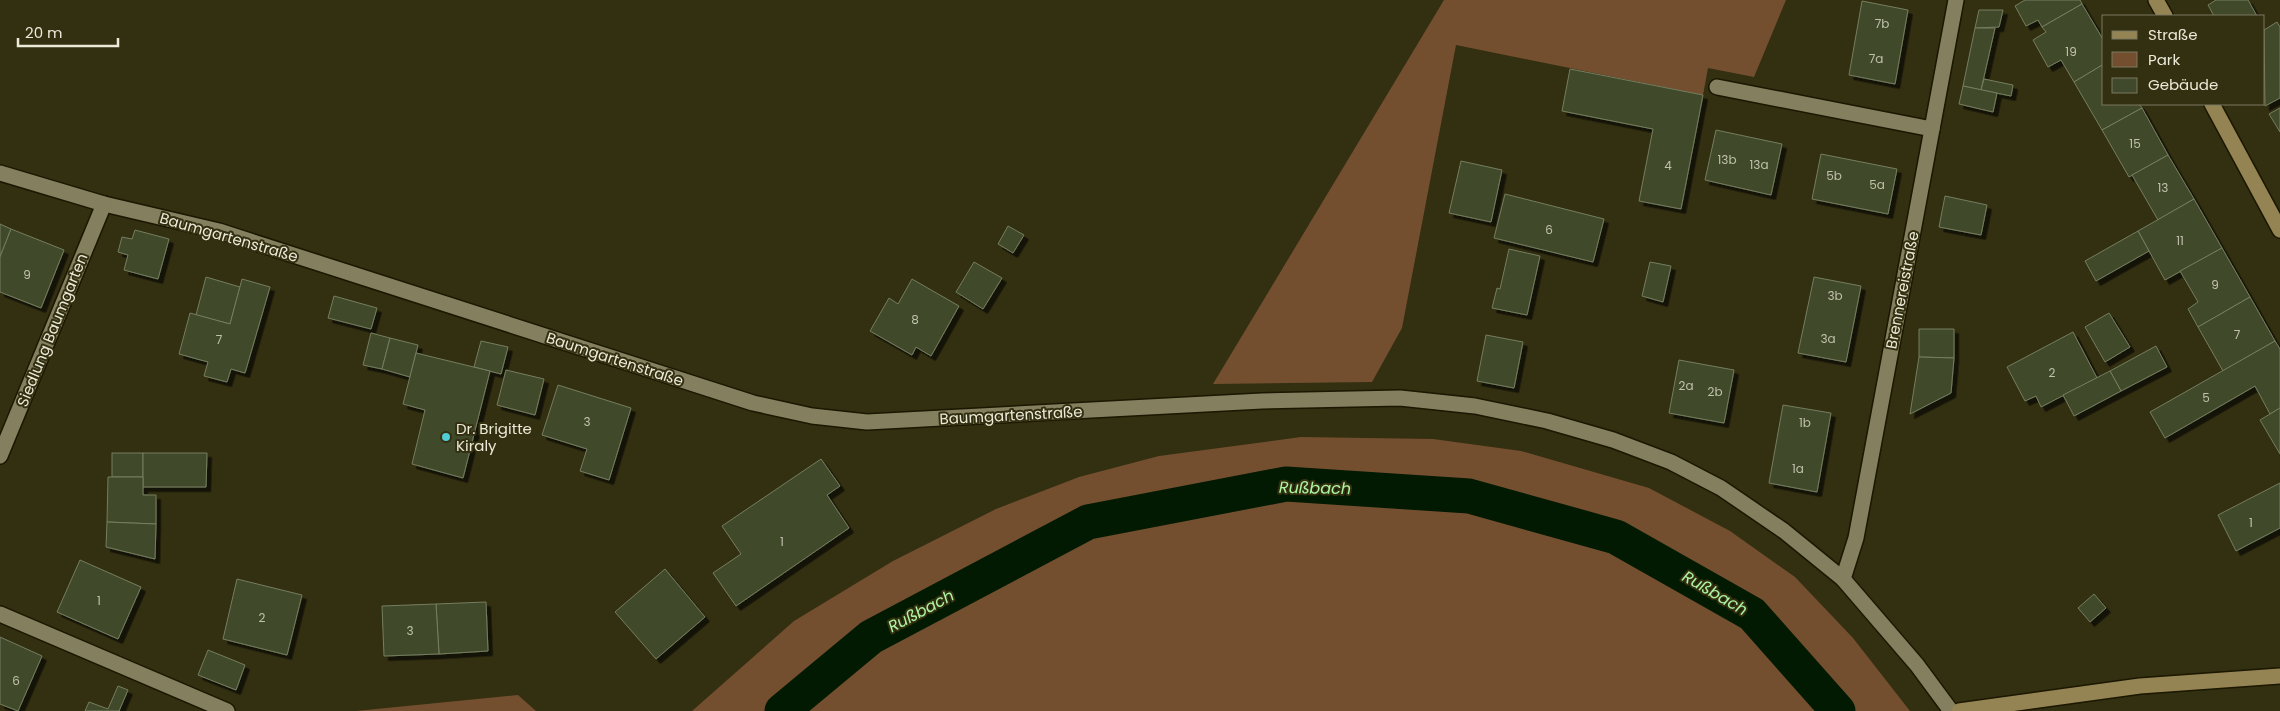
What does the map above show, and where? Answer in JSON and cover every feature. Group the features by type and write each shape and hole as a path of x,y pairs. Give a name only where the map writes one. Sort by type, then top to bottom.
{"main road":[{"path":"2156,0 2164,15"},
{"path":"2213,105 2280,230"},
{"path":"1959,711 2140,686 2280,676"}],"street":[{"name":"Brennereistraße","path":"1842,579 1856,538 1956,0"},
{"path":"1717,88 1932,129"},
{"name":"Baumgartenstraße","path":"0,173 104,204 219,231 754,403 812,416 867,422 1262,401 1400,398 1475,406 1547,421 1613,440 1671,462 1721,488 1784,532 1842,579 1917,665 1951,711"},
{"name":"Siedlung Baumgarten","path":"0,456 104,204"},
{"path":"0,614 227,711"}],"green space":[{"path":"1444,0 1786,0 1754,77 1708,68 1703,95 1456,45 1402,328 1372,382 1213,384"},
{"path":"1301,437 1433,439 1521,451 1649,488 1730,531 1795,577 1853,638 1910,711 692,711 794,621 893,561 996,509 1079,477 1159,456"},
{"path":"518,695 536,711 356,711"}],"building":[{"path":"2025,0 2080,0 2082,4 2042,27 2038,20 2026,26 2015,6"},
{"path":"2216,0 2248,0 2256,15 2213,15 2208,5"},
{"path":"1862,1 1908,10 1895,84 1849,75"},
{"path":"2082,4 2102,38 2102,65 2074,82 2061,60 2048,67 2033,40 2046,32 2042,27"},
{"path":"1979,10 2003,10 1999,27 1975,28"},
{"path":"2277,22 2280,27 2280,98 2265,106 2265,105 2265,29"},
{"path":"1975,28 1995,28 1981,90 1963,86"},
{"path":"2102,65 2102,105 2140,105 2142,108 2102,130 2074,82"},
{"path":"1570,69 1703,95 1681,209 1639,201 1653,129 1562,111"},
{"path":"1984,79 2013,85 2011,96 1981,90"},
{"path":"1963,86 1997,93 1993,112 1959,104"},
{"path":"2142,108 2168,155 2129,177 2102,130"},
{"path":"2280,108 2280,132 2269,114"},
{"path":"1716,130 1782,144 1771,195 1705,180"},
{"path":"1821,154 1897,169 1888,214 1812,199"},
{"path":"2168,155 2194,199 2158,220 2132,175"},
{"path":"1461,161 1502,170 1491,222 1449,213"},
{"path":"1505,194 1604,219 1593,262 1494,238"},
{"path":"1945,196 1987,205 1981,235 1939,227"},
{"path":"2194,199 2222,248 2165,280 2138,231"},
{"path":"0,224 11,229 0,257"},
{"path":"1008,226 1024,235 1013,253 998,244"},
{"path":"11,229 64,250 41,308 0,292 0,257"},
{"path":"135,230 169,239 158,279 124,270 128,255 118,252 122,237 132,239"},
{"path":"2138,231 2149,251 2096,281 2085,261"},
{"path":"2222,248 2250,297 2198,327 2188,309 2198,302 2180,271"},
{"path":"1509,249 1540,256 1527,315 1492,308 1497,288 1500,289"},
{"path":"974,262 1002,278 983,309 956,292"},
{"path":"1650,262 1671,266 1663,302 1642,296"},
{"path":"206,277 240,287 230,324 196,315"},
{"path":"1814,277 1861,286 1846,362 1798,353"},
{"path":"242,279 270,287 245,373 231,369 227,382 204,376 208,362 179,354 190,313 230,324"},
{"path":"912,279 959,306 931,356 916,347 912,355 870,331 889,298 898,304"},
{"path":"334,296 377,308 371,329 328,318"},
{"path":"2250,297 2275,341 2223,371 2198,327"},
{"path":"2109,313 2130,347 2105,362 2085,327"},
{"path":"1919,329 1954,329 1954,358 1919,357"},
{"path":"2073,332 2097,378 2041,407 2036,396 2025,401 2007,367"},
{"path":"371,333 390,338 382,369 363,365"},
{"path":"1486,335 1523,342 1514,388 1477,381"},
{"path":"390,338 418,345 410,377 382,369"},
{"path":"481,341 508,347 501,374 474,367"},
{"path":"2275,341 2280,349 2280,408 2270,414 2255,386 2165,438 2150,412"},
{"path":"2156,346 2167,367 2121,391 2110,371"},
{"name":"Dr. Brigitte Kiraly","path":"416,353 490,371 463,478 412,464 425,410 403,404"},
{"path":"1919,357 1954,358 1951,393 1910,414"},
{"path":"1679,360 1734,370 1724,423 1669,413"},
{"path":"506,370 544,379 535,415 497,405"},
{"path":"2110,371 2121,391 2074,416 2063,395"},
{"path":"558,385 631,408 609,480 580,471 587,449 542,435"},
{"path":"1783,405 1831,413 1817,492 1769,483"},
{"path":"2280,408 2280,454 2260,420"},
{"path":"112,453 143,453 143,477 112,477"},
{"path":"143,453 207,453 206,487 143,487"},
{"path":"821,459 840,486 827,495 849,528 736,606 713,573 741,554 722,526"},
{"path":"108,477 143,477 143,495 156,495 156,524 107,522"},
{"path":"2280,483 2280,528 2236,551 2218,515"},
{"path":"107,522 156,524 155,559 106,547"},
{"path":"80,560 141,587 118,639 57,612"},
{"path":"665,569 705,617 656,659 615,612"},
{"path":"237,579 302,595 287,655 223,639"},
{"path":"2094,594 2106,608 2090,622 2078,608"},
{"path":"486,602 488,651 439,654 436,604"},
{"path":"436,604 439,654 384,656 382,606"},
{"path":"0,637 42,656 18,711 0,704"},
{"path":"208,650 245,665 236,690 198,675"},
{"path":"118,686 128,690 119,711 85,711 89,702 108,709"}],"waterway":[{"name":"Rußbach","path":"782,711 871,637 1088,522 1286,484 1469,496 1616,537 1752,614 1838,711"}],"place":[{"name":"Dr. Brigitte Kiraly","path":"446,437"}]}
